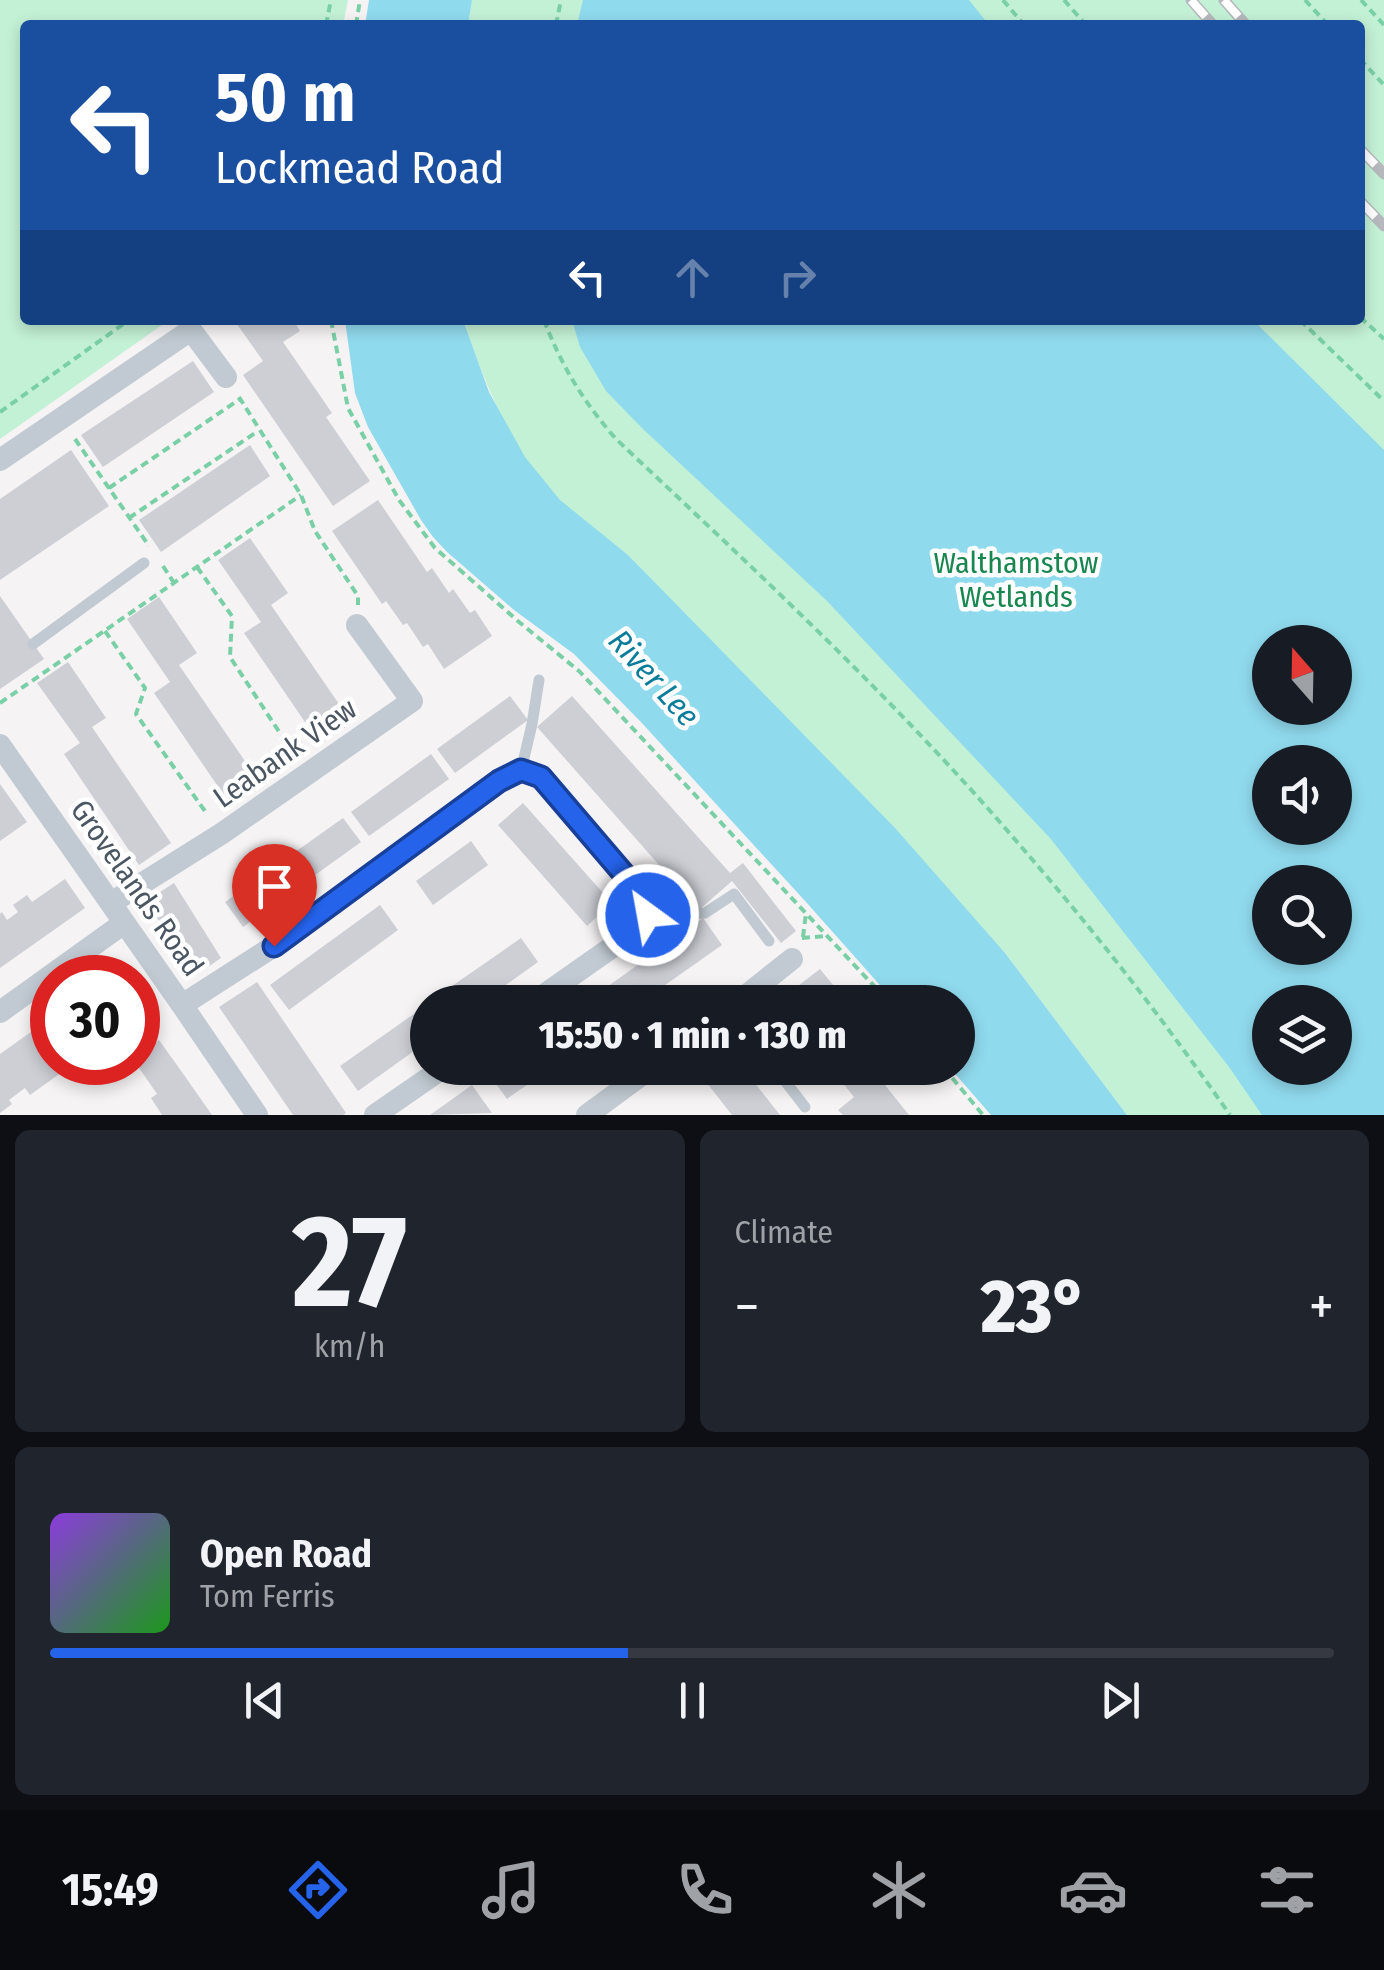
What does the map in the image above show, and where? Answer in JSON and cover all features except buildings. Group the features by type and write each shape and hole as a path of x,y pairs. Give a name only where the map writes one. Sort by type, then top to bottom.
{"street":[{"path":"0,460 191,330 226,377"},
{"name":"Leabank View","path":"0,1012 118,913 221,834 412,701 357,625"},
{"name":"Grovelands Road","path":"0,746 256,1115"},
{"path":"182,1005 274,946 499,781 521,770 541,777 646,900 648,915 635,931 558,985"},
{"path":"759,985 792,959"},
{"path":"376,1115 418,1085"},
{"path":"588,1115 628,1085"}],"lane":[{"path":"33,644 144,563"},
{"path":"521,770 539,680"},
{"path":"648,915 704,913 734,894 769,941"},
{"path":"788,1085 804,1106"}],"path":[{"path":"1002,0 1020,20"},
{"path":"1064,0 1082,20"},
{"path":"1305,0 1323,20"},
{"path":"1361,0 1384,25"},
{"path":"1365,64 1384,85"},
{"path":"1365,321 1384,339"},
{"path":"0,412 122,325"},
{"path":"332,325 348,408 400,500 435,548 579,671 873,985"},
{"path":"546,325 568,375 606,428 845,658 1024,848 1144,998 1230,1115"},
{"path":"1305,325 1384,401"},
{"path":"226,377 301,495 315,531 358,596 357,625"},
{"path":"109,488 240,398"},
{"path":"60,418 152,550"},
{"path":"129,518 260,430"},
{"path":"0,703 301,495"},
{"path":"163,566 174,583"},
{"path":"197,567 232,616 230,656 307,775"},
{"path":"105,631 145,688 136,714 221,834"},
{"path":"806,913 803,937 828,936"},
{"path":"958,1085 983,1115"}],"green space":[{"path":"0,0 348,0 344,20 20,20 20,325 162,325 0,439"},
{"name":"Walthamstow Wetlands","path":"472,0 1384,0 1384,1115 1127,1115 1005,953 628,555 544,483 502,417 465,325 1365,325 1365,20 469,20"}],"water":[{"path":"369,0 472,0 469,20 366,20"},
{"path":"583,0 969,0 985,20 578,20"},
{"name":"River Lee","path":"346,325 465,325 489,392 525,457 560,500 628,555 896,829 1005,953 1127,1115 991,1115 965,1085 975,1085 975,985 880,985 640,721 574,654 514,610 433,537 368,427 355,393"},
{"name":"Walthamstow Wetlands","path":"573,325 1258,325 1384,450 1384,1115 1262,1115 1050,838 826,600 606,391 580,347"}],"railway":[{"path":"1191,0 1209,20"},
{"path":"1224,0 1242,20"},
{"path":"1365,154 1384,174"},
{"path":"1365,206 1384,226"}],"route":[{"path":"274,946 499,781 521,770 541,777 646,900 648,915"}]}
